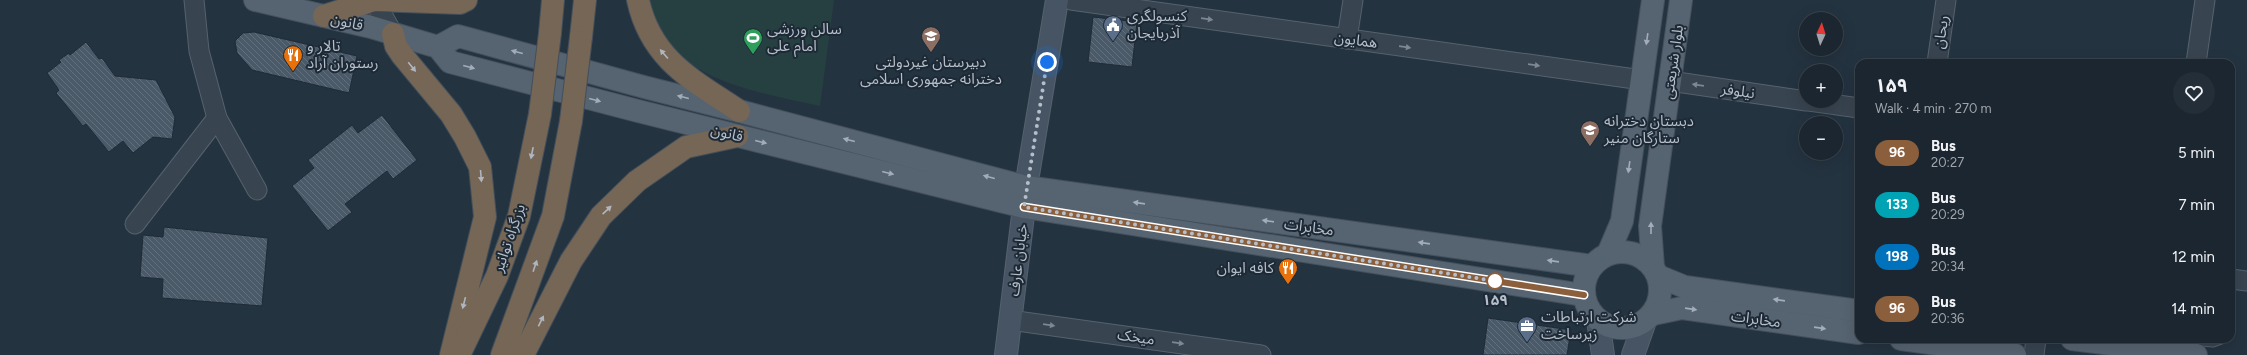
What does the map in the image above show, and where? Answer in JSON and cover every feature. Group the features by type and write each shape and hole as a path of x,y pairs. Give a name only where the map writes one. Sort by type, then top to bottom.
{"highway":[{"path":"324,16 374,0 460,3 466,0"},
{"name":"بزرگراه توانیر","path":"460,355 497,276 519,216 540,114 554,0"},
{"path":"502,355 553,216 571,121 585,0"},
{"path":"638,0 655,43 678,70 739,111"},
{"path":"393,34 396,46 402,55 451,114 465,137 480,167 485,217 451,355"},
{"path":"523,355 571,261 601,216 637,181 686,147 737,136"}],"main road":[{"name":"قانون","path":"255,0 283,3 324,16 438,47 450,62 737,136 1025,197"},
{"name":"بلوار شریعتى","path":"1600,260 1622,221 1653,0"},
{"name":"بلوار شریعتى","path":"1655,271 1650,226 1682,0"},
{"name":"قانون","path":"438,47 458,36 644,87 739,111 1025,197"},
{"name":"مخابرات","path":"1025,197 1600,260"},
{"name":"مخابرات","path":"1025,197 1584,295"},
{"path":"1617,252 1637,255 1655,271 1660,296 1649,317 1636,326 1617,328 1598,320 1586,305 1584,295 1586,275 1600,260 1617,252"},
{"name":"مخابرات","path":"1655,271 1685,287 1855,310"},
{"name":"مخابرات","path":"1649,317 1682,308 1855,332"},
{"path":"1917,343 1947,350 2015,355"},
{"path":"2142,343 2156,344 2196,355"}],"street":[{"path":"194,0 199,51 217,118 257,190"},
{"path":"374,0 393,34"},
{"name":"خیابان عارف","path":"1006,355 1025,197 1057,0"},
{"name":"همایون","path":"1071,0 1642,80"},
{"path":"1347,39 1353,0"},
{"name":"ریحان","path":"1938,59 1946,0"},
{"path":"2197,59 2205,0"},
{"name":"نیلوفر","path":"1670,81 1799,100"},
{"path":"1843,106 1855,107"},
{"path":"135,224 217,118"},
{"path":"2235,280 2247,281"},
{"path":"1633,355 1649,317"},
{"name":"میخک","path":"1010,320 1261,355"},
{"path":"1598,320 1603,355"},
{"path":"2034,355 2036,343"}],"green space":[{"name":"سالن ورزشی امام علی","path":"649,0 834,0 820,106 741,87 715,77 692,65 672,48 658,27"}],"building":[{"name":"کنسولگری آذربایجان","path":"1093,17 1137,22 1132,67 1088,62"},
{"path":"254,32 357,56 349,93 252,70 237,53 235,41 243,33"},
{"path":"86,42 99,59 102,58 115,76 156,80 175,117 172,139 153,137 133,153 123,141 109,152 86,124 83,126 56,93 59,90 47,73 61,62 59,60 69,53 70,55"},
{"path":"382,115 417,160 393,179 387,171 345,204 352,212 328,231 292,186 314,168 308,160 352,125 358,133"},
{"path":"164,227 268,238 262,306 162,298 163,279 140,277 143,235 163,237"},
{"name":"شرکت ارتباطات زیرساخت","path":"1488,318 1571,330 1567,355 1483,355"}],"bus line":[{"name":"96","path":"1024,207 1584,295"}],"place":[{"name":"کنسولگری آذربایجان","path":"1113,42"},
{"name":"دبیرستان غیردولتی دخترانه جمهوری اسلامی","path":"931,53"},
{"name":"سالن ورزشی امام علی","path":"753,55"},
{"name":"تالار و رستوران آراد","path":"293,72"},
{"name":"دبستان دخترانه ستارگان منیر","path":"1590,147"},
{"name":"۱۵۹","path":"1495,281"},
{"name":"کافه ایوان","path":"1288,285"},
{"name":"شرکت ارتباطات زیرساخت","path":"1527,343"}],"route":[{"path":"1047,62 1024,207 1495,281"}]}
